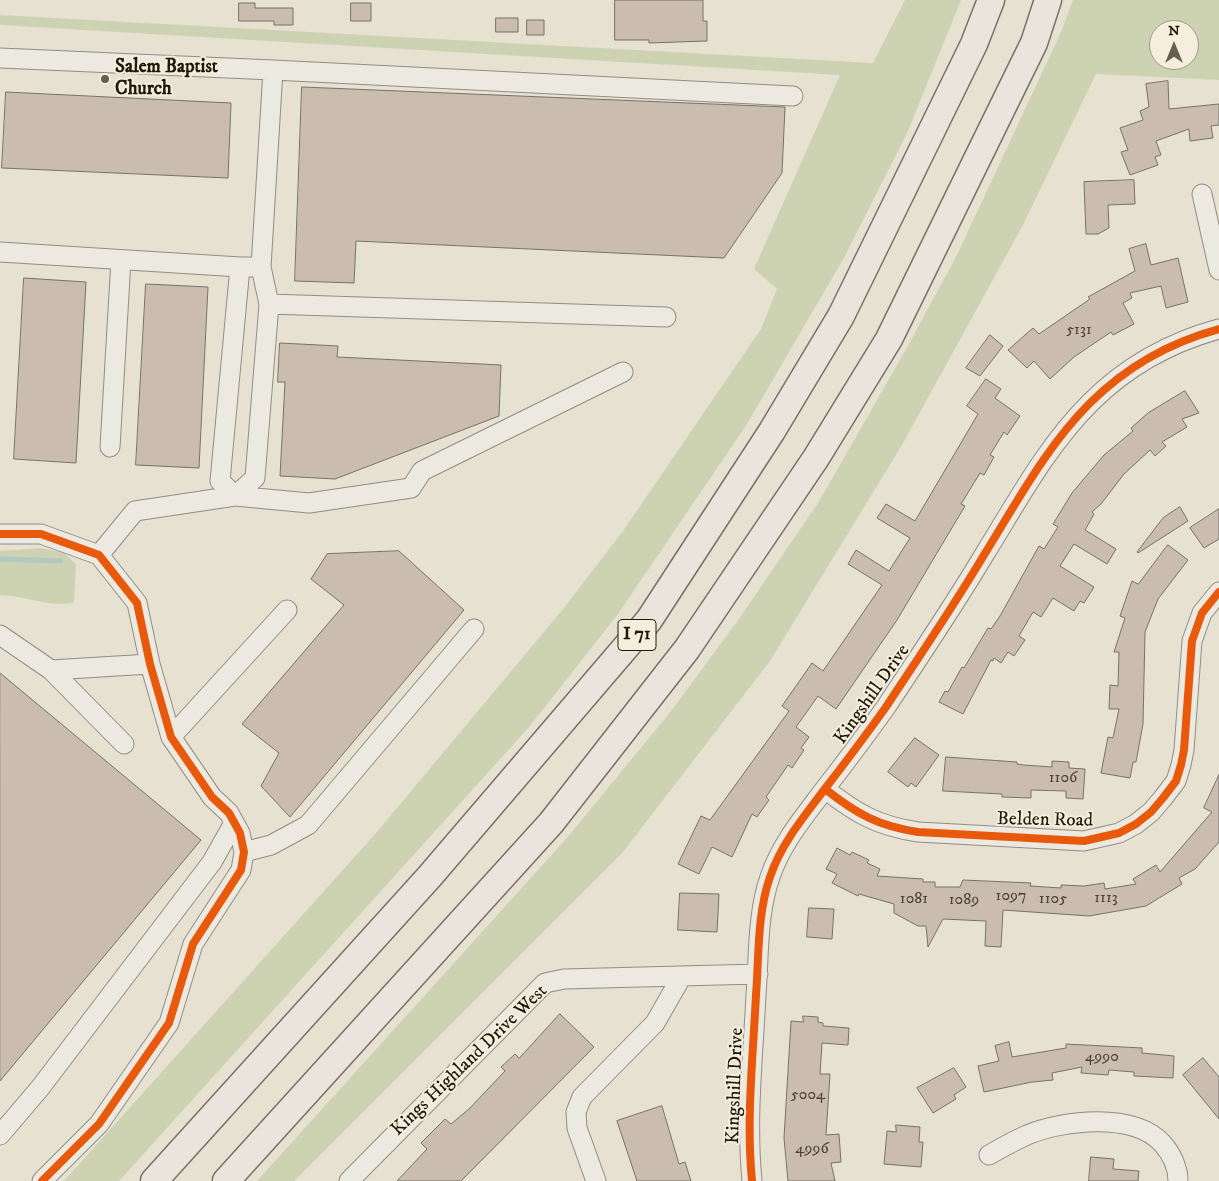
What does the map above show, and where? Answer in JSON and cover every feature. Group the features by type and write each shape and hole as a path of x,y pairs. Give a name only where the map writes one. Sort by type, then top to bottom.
{"highway":[{"name":"I 71","path":"154,1181 430,876 649,620 772,431 841,316 974,44 991,0"},
{"name":"I 71","path":"226,1181 551,824 687,649 816,458 889,339 1034,43 1048,0"}],"street":[{"path":"0,58 793,96"},
{"path":"235,496 255,478 269,304 261,268 273,70"},
{"path":"1202,194 1219,270"},
{"path":"0,252 261,268"},
{"path":"110,447 121,260"},
{"path":"235,496 220,481 240,268"},
{"path":"269,304 666,316"},
{"name":"Kingshill Drive","path":"752,1181 749,1151 749,1116 762,914 769,879 788,839 905,677 955,604 1047,454 1067,427 1114,381 1144,361 1170,346 1219,329"},
{"path":"99,555 135,511 235,496 309,503 411,488 422,471 624,372"},
{"path":"0,534 42,534 99,555 137,603 150,664 171,737 212,797 229,813 237,828 244,852 241,870 192,944 169,1023 99,1124 42,1181"},
{"name":"Belden Road","path":"825,789 877,824 902,830 1084,841 1119,833 1136,824 1150,812 1176,781 1184,750 1192,641 1202,612 1219,592"},
{"path":"171,737 287,610"},
{"path":"244,852 271,845 308,824 474,629"},
{"path":"0,635 51,670 124,744"},
{"path":"51,670 150,664"},
{"path":"0,1135 40,1088 237,828"},
{"name":"Kings Highland Drive West","path":"349,1181 545,983 564,979 758,974"},
{"path":"596,1181 577,1128 576,1112 582,1098 655,1023 682,976"},
{"path":"989,1154 1028,1135 1085,1121 1130,1126 1154,1134 1171,1152 1178,1181"}],"green space":[{"path":"905,0 961,0 908,131 845,256 747,424 618,614 530,726 119,1181 64,1181 376,833 564,608 623,531 761,329 777,289 754,269 840,75 0,25 0,15 873,63"},
{"path":"1073,0 1219,0 1219,80 1096,74 1023,225 902,445 770,661 623,852 294,1181 257,1181 566,839 672,710 741,616 818,503 904,353 957,255 1062,30"},
{"path":"42,548 64,553 76,564 74,602 56,604 0,595 0,551"}],"building":[{"path":"615,0 703,0 703,21 707,21 707,41 649,43 649,40 615,40"},
{"path":"239,3 255,3 255,8 293,8 293,25 274,25 274,21 239,21"},
{"path":"351,3 371,3 371,21 351,21"},
{"path":"496,18 518,18 518,32 496,32"},
{"path":"527,20 544,20 544,35 527,35"},
{"path":"1168,81 1169,109 1219,104 1219,125 1211,126 1213,138 1190,141 1189,129 1156,141 1161,155 1155,157 1158,165 1130,175 1121,152 1128,150 1120,128 1143,120 1140,111 1149,107 1146,84"},
{"path":"302,87 785,107 782,173 724,258 356,241 354,283 295,281"},
{"path":"6,92 231,103 228,178 2,168"},
{"path":"1134,180 1135,204 1108,205 1109,228 1098,234 1086,234 1084,182"},
{"path":"1146,244 1151,265 1178,258 1188,302 1166,308 1161,286 1130,293 1132,298 1123,303 1134,324 1113,335 1111,332 1074,357 1050,379 1034,361 1027,368 1008,350 1033,328 1039,334 1090,299 1088,297 1135,271 1129,249"},
{"path":"24,278 86,282 76,463 14,459"},
{"path":"146,284 208,287 199,468 136,465"},
{"path":"990,335 1003,346 980,376 966,368"},
{"path":"280,343 338,346 337,357 501,365 499,416 335,479 280,476 285,382 278,382"},
{"path":"986,379 1001,389 995,398 1020,416 1007,435 1004,432 990,455 994,457 984,475 980,473 961,504 965,506 897,620 836,709 818,696 796,727 809,737 801,748 804,750 792,768 788,765 766,797 769,800 757,817 752,814 732,857 712,847 699,874 678,864 701,816 710,820 789,711 782,706 812,663 823,671 882,585 848,564 856,550 889,571 910,538 877,518 886,504 915,521 978,414 967,406"},
{"path":"1185,391 1199,413 1182,419 1187,427 1162,442 1166,446 1155,456 1150,450 1124,474 1101,504 1092,512 1094,514 1085,530 1116,549 1107,564 1074,544 1060,566 1094,587 1084,603 1080,601 1074,611 1053,598 1041,617 1033,612 1019,636 1025,640 1014,656 1008,652 1001,663 994,658 993,661 991,660 963,714 939,702 945,691 948,692 962,667 964,668 988,628 991,629 1000,616 1039,546 1044,549 1058,527 1053,524 1072,493 1104,455 1133,431 1131,428 1148,413"},
{"path":"1180,507 1188,521 1138,553 1163,518"},
{"path":"1219,509 1219,539 1204,548 1190,528"},
{"path":"1168,545 1188,560 1158,599 1145,632 1143,724 1136,762 1133,762 1130,778 1101,773 1108,737 1113,738 1119,709 1109,709 1110,685 1118,686 1119,652 1114,652 1125,618 1120,616 1132,581 1138,584"},
{"path":"399,551 464,610 290,817 261,786 279,753 242,724 344,605 311,579 327,554"},
{"path":"0,673 201,840 0,1081"},
{"path":"915,738 939,755 916,787 911,783 908,787 888,772"},
{"path":"946,757 1017,762 1017,764 1024,765 1052,767 1052,761 1069,762 1069,768 1085,769 1083,799 1066,798 1066,791 1031,790 1031,798 1002,797 1002,794 943,791"},
{"path":"1219,775 1219,842 1195,869 1179,878 1182,884 1146,906 1089,916 1003,910 1001,947 985,946 986,921 943,919 928,947 926,926 918,926 894,913 894,904 859,894 858,896 832,883 837,874 826,869 837,848 850,855 852,852 869,860 867,863 880,869 877,876 923,879 923,882 935,882 935,887 960,887 963,880 1031,883 1030,886 1061,888 1061,885 1084,886 1104,883 1105,889 1136,884 1133,879 1156,865 1160,872 1212,812 1204,808"},
{"path":"680,893 719,894 717,932 678,930"},
{"path":"809,908 834,909 832,939 807,937"},
{"path":"560,1014 594,1047 461,1181 397,1181 427,1149 421,1143 445,1119 451,1124 469,1109 505,1071 501,1067 515,1054 519,1058"},
{"path":"803,1016 818,1017 818,1022 823,1023 823,1026 849,1028 848,1045 822,1043 820,1074 830,1074 826,1135 839,1134 841,1162 831,1163 835,1181 788,1181 784,1138 791,1021 803,1022"},
{"path":"1009,1042 1012,1057 1066,1048 1066,1044 1142,1048 1142,1053 1174,1056 1173,1078 1134,1076 1134,1072 1109,1070 1108,1075 1081,1073 1082,1067 1052,1073 1053,1080 1032,1082 984,1092 978,1066 999,1061 995,1046"},
{"path":"1203,1058 1219,1077 1219,1119 1183,1075"},
{"path":"954,1068 966,1087 954,1095 956,1099 933,1113 917,1088"},
{"path":"662,1106 679,1164 685,1162 691,1181 637,1181 617,1121"},
{"path":"896,1125 920,1127 919,1142 923,1142 921,1167 884,1164 887,1131 896,1132"},
{"path":"1091,1157 1114,1159 1113,1169 1139,1171 1138,1181 1089,1181"}],"waterway":[{"path":"0,559 61,561"}],"cycle path":[{"path":"752,1181 750,1111 759,936 763,906 770,877 786,842 886,707 936,632 1046,456 1074,420 1104,390 1134,367 1184,341 1219,329"},
{"path":"0,534 41,534 99,555 137,603 150,664 171,737 212,797 229,813 240,833 244,852 241,870 193,944 169,1023 99,1124 42,1181"},
{"path":"825,789 868,818 891,826 918,832 1084,841 1119,833 1136,824 1151,812 1176,781 1184,750 1192,641 1202,613 1219,592"}],"place":[{"name":"Salem Baptist Church","path":"105,79"}]}
